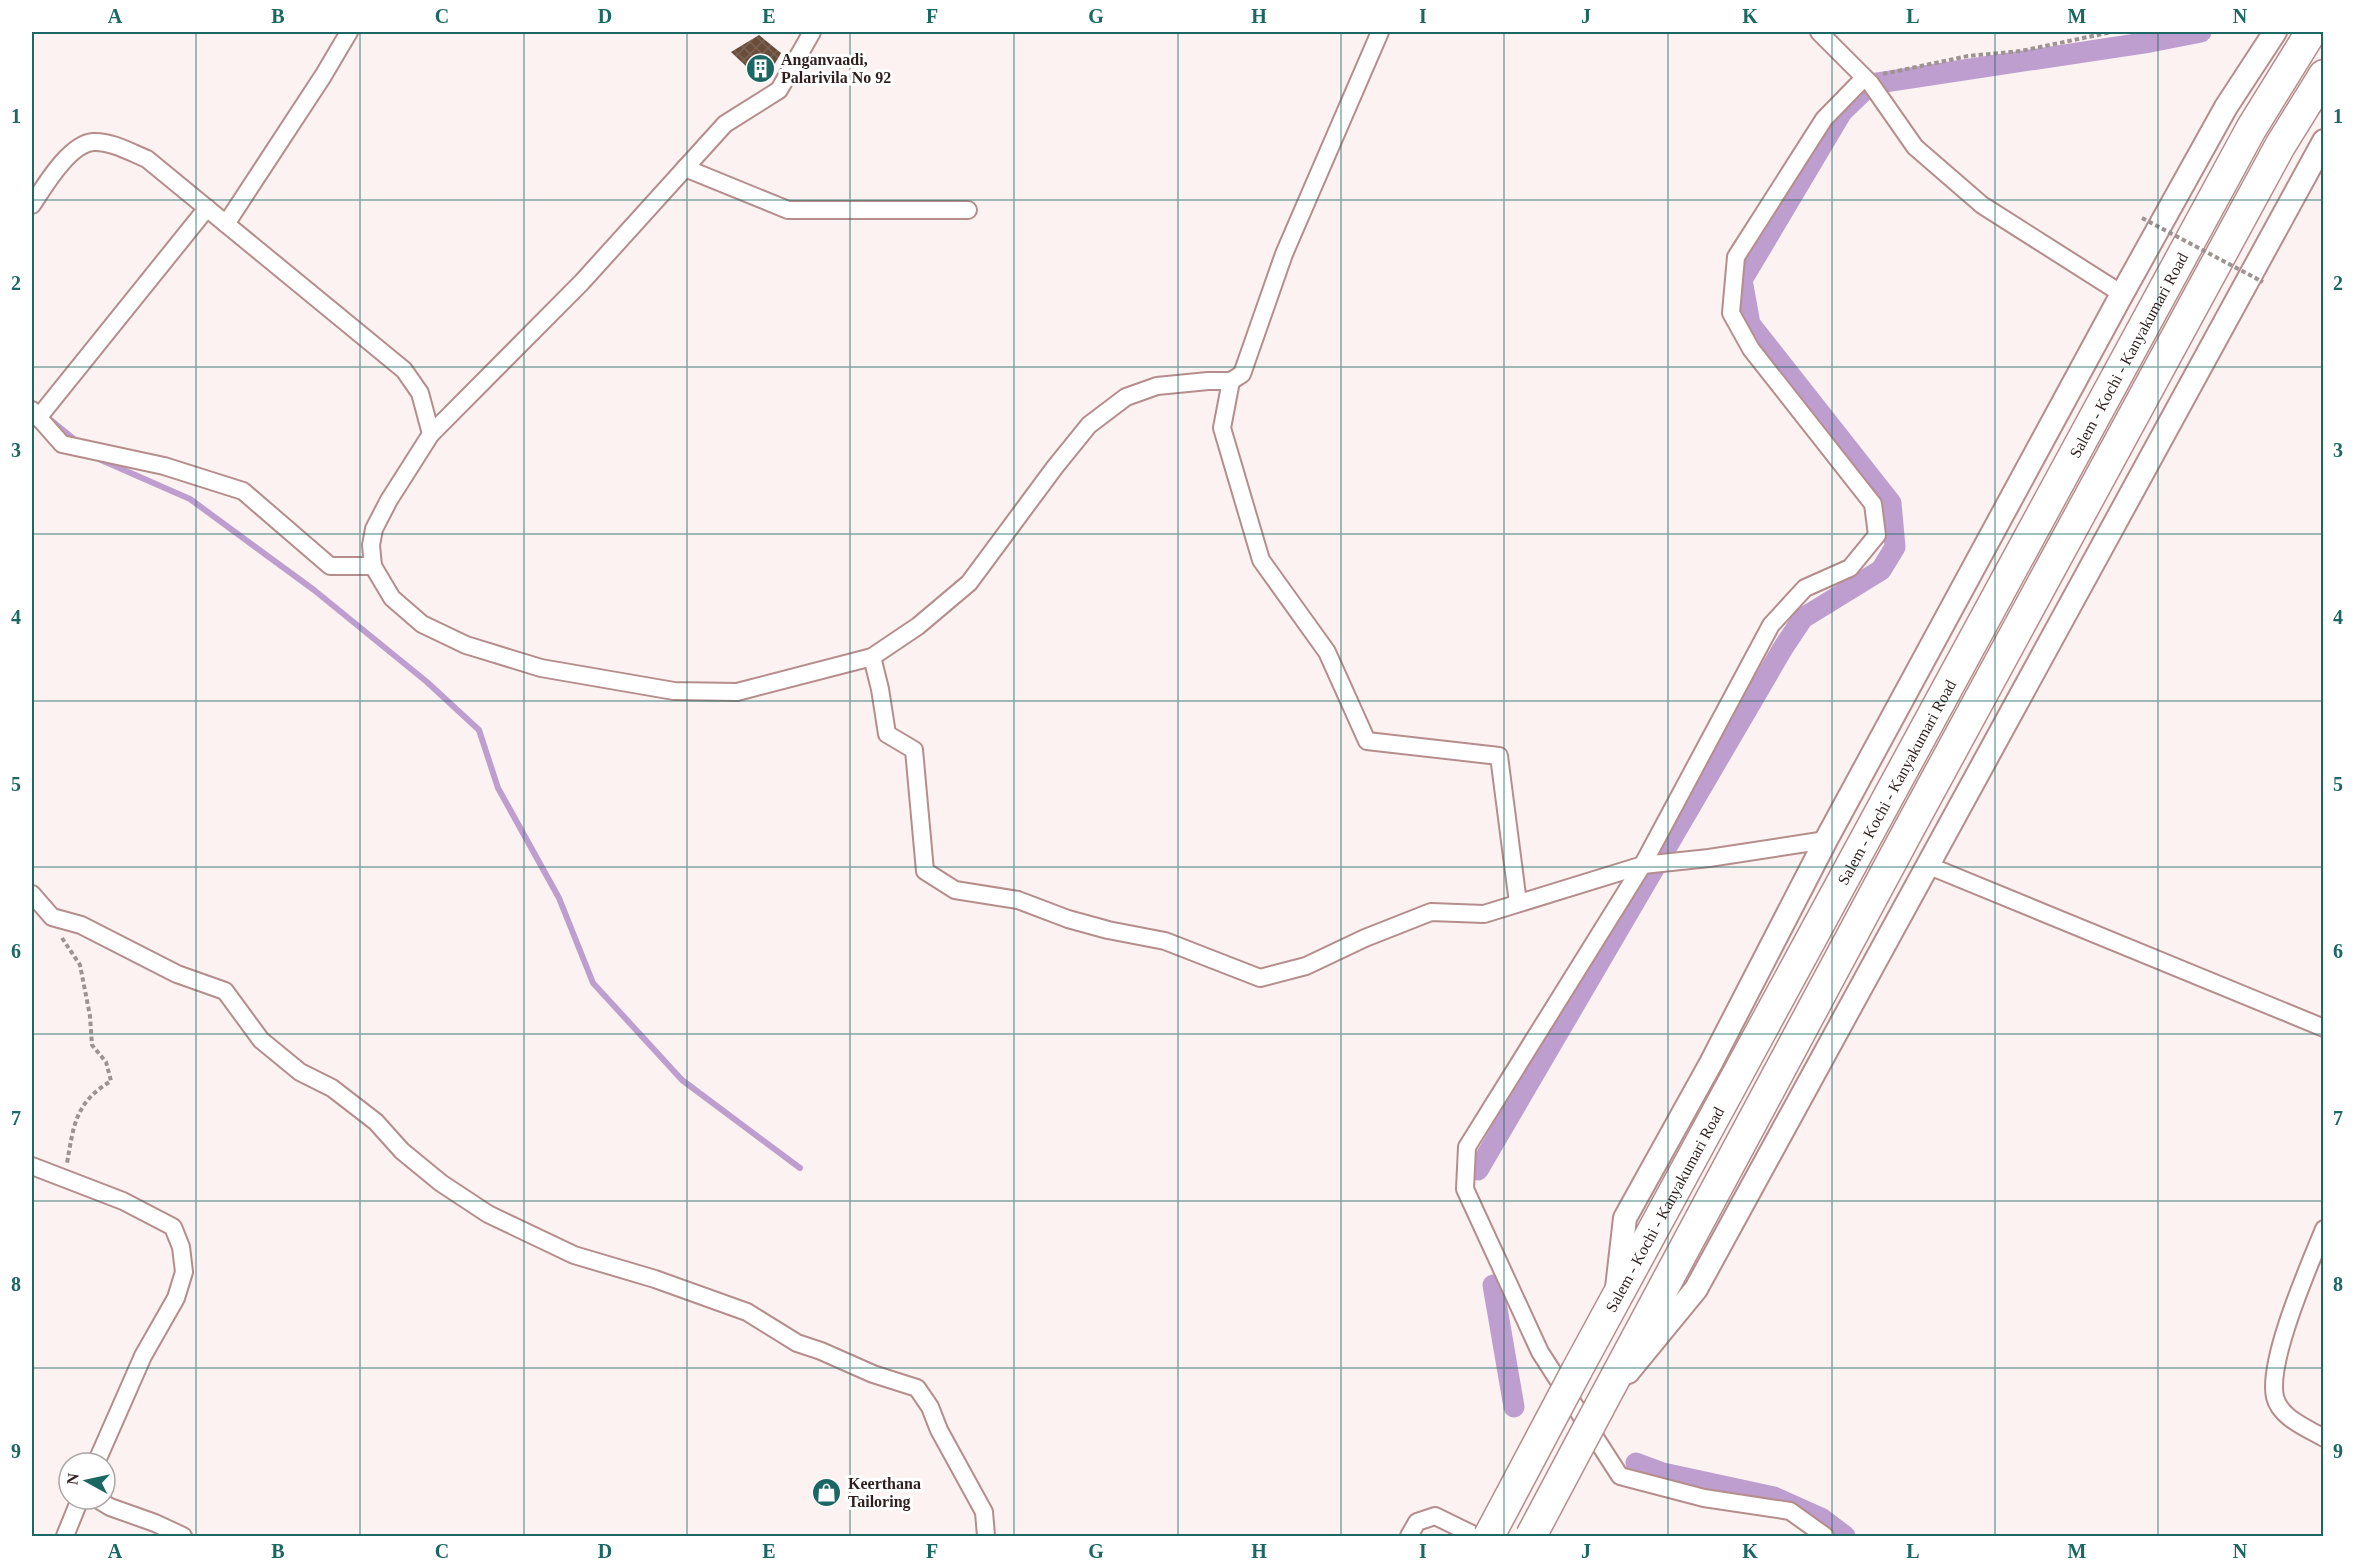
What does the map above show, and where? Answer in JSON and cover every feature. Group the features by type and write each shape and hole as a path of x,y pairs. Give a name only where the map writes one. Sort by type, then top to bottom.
{"highway":[{"name":"Salem - Kochi - Kanyakumari Road","path":"1490,1536 1617,1294 2239,150 2311,32"},
{"name":"Salem - Kochi - Kanyakumari Road","path":"1531,1536 1903,841 2280,146 2324,75"}],"street":[{"path":"226,224 349,32"},
{"path":"812,32 779,90 725,124 582,282 431,434 389,500 374,529 371,545 373,566 392,598 422,624 466,645 542,668 674,691 737,692 872,657 918,626 969,583 1089,425 1126,397 1157,386 1231,381 1242,374 1284,254 1380,32"},
{"path":"1819,32 1864,78 1915,147 1982,205 2122,294"},
{"path":"1617,1294 1625,1218 1711,1063 1826,840 2122,294 2226,107 2275,32"},
{"path":"1825,1536 1790,1511 1704,1498 1620,1476 1540,1352 1465,1189 1467,1147 1642,866 1771,626 1805,588 1850,568 1877,535 1873,504 1751,349 1731,314 1736,257 1824,119 1864,78"},
{"path":"1599,1408 1696,1289 2324,141"},
{"path":"32,205 65,158 91,142 112,144 147,159 404,370 420,393 431,434"},
{"path":"685,168 788,210 968,210"},
{"path":"207,208 35,414 62,444 164,466 243,491 330,566 373,566"},
{"path":"1231,381 1222,428 1261,560 1327,652 1367,741 1498,756 1518,903"},
{"path":"872,657 887,734 914,750 925,871 955,890 1018,900 1068,919 1108,930 1165,941 1260,978 1306,966 1365,938 1431,912 1484,914 1642,866 1826,840"},
{"path":"1927,865 2324,1028"},
{"path":"32,894 52,917 81,925 177,974 225,992 261,1040 300,1072 332,1088 376,1122 402,1151 488,1214 574,1255 655,1279 747,1312 797,1343 917,1389 930,1407 939,1430 984,1512 986,1536"},
{"path":"32,1166 123,1201 173,1227 181,1247 184,1272 177,1298 143,1356 101,1451"},
{"path":"2324,1229 2306,1273 2275,1364 2275,1398 2286,1415 2324,1438"},
{"path":"117,1509 183,1536"},
{"path":"65,1536 75,1511"},
{"path":"1409,1536 1417,1522 1435,1516 1476,1536"}],"path":[{"path":"1864,78 1968,56 2022,51 2112,32"},
{"path":"2142,218 2264,282"},
{"path":"52,917 66,945 80,965 90,1016 92,1046 106,1062 111,1081 97,1090 78,1113 65,1179"}],"building":[{"name":"Anganvaadi, Palarivila No 92","path":"759,35 781,53 764,83 731,52"}],"waterway":[{"path":"1478,1170 1783,648 1803,618 1881,570 1895,547 1891,503 1750,324 1742,280 1842,112 1871,84 2150,42 2201,32"},
{"path":"47,417 79,443"},
{"path":"101,460 190,499 314,590 427,682 479,730 498,788 559,898 593,983 682,1080 800,1168"},
{"path":"1493,1285 1514,1407"},
{"path":"1636,1463 1663,1473 1774,1497 1821,1518 1845,1536"}],"place":[{"name":"Anganvaadi, Palarivila No 92","path":"760,68"},
{"name":"Keerthana Tailoring","path":"827,1492"}]}
